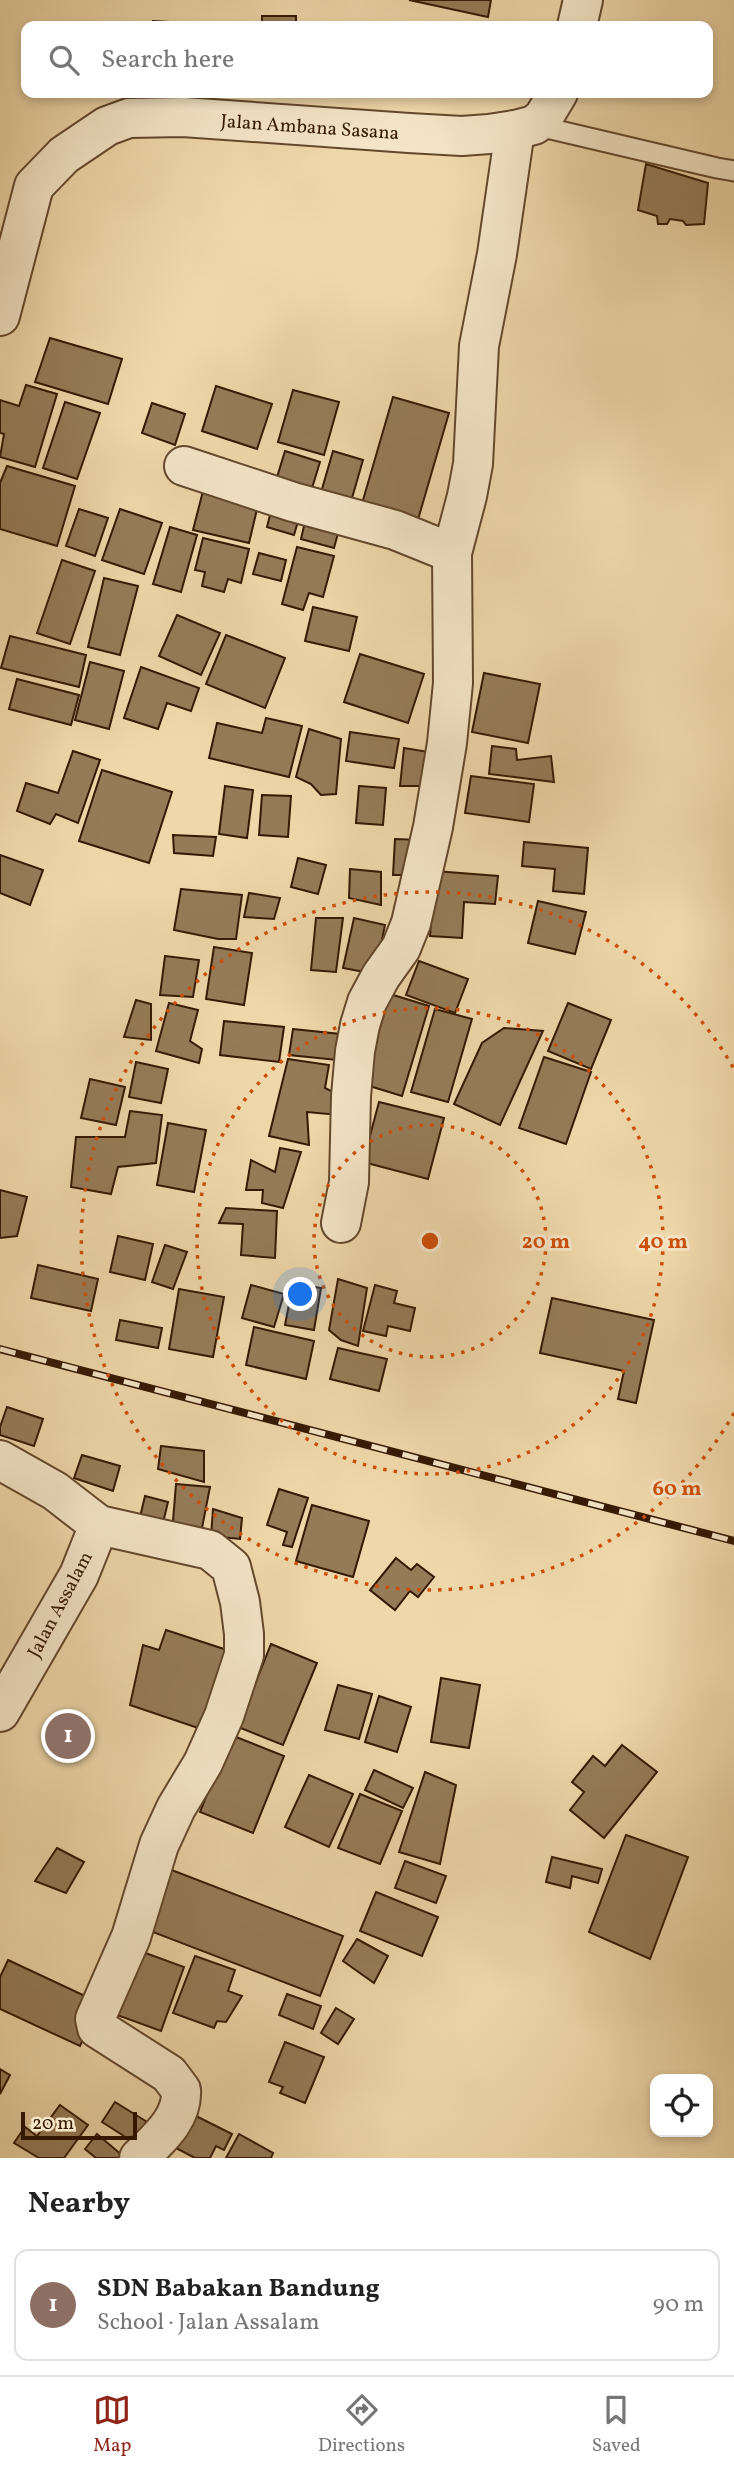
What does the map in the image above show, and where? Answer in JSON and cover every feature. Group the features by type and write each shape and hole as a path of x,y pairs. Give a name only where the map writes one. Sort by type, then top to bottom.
{"street":[{"path":"577,21 583,0"},
{"path":"341,1223 349,1182 352,1083 360,1025 381,975 401,948 411,923 433,827 447,743 453,683 452,553 473,464 479,346 524,128 543,118 555,98"},
{"name":"Jalan Ambana Sasana","path":"0,316 34,186 64,155 107,126 129,118 183,117 462,136 524,128"},
{"path":"184,466 293,502 395,530 452,553"},
{"path":"0,1460 55,1491 99,1525 210,1550 231,1567 235,1577 244,1634 244,1655 224,1716 203,1763 176,1808 159,1845 131,1937 95,2019 97,2028 169,2074 181,2090 180,2107 172,2124 139,2158"},
{"name":"Jalan Assalam","path":"0,1712 79,1575 99,1525"}],"lane":[{"path":"524,128 734,171"}],"building":[{"path":"409,0 491,0 488,17"},
{"path":"262,16 296,16 296,21 262,21"},
{"path":"149,98 173,98 172,108 149,107"},
{"path":"178,98 202,98 201,109 177,107"},
{"path":"646,164 708,183 704,224 686,225 683,221 670,219 667,224 658,224 657,216 638,210"},
{"path":"50,338 122,359 108,404 35,382"},
{"path":"26,385 57,394 35,467 0,457 4,434 0,433 0,400 19,406"},
{"path":"216,386 272,404 257,449 202,431"},
{"path":"293,390 339,402 324,455 278,442"},
{"path":"393,397 449,413 417,523 361,507"},
{"path":"65,402 100,413 77,479 43,468"},
{"path":"152,403 185,414 175,445 142,433"},
{"path":"285,451 320,462 309,498 274,487"},
{"path":"333,451 363,460 350,505 320,496"},
{"path":"7,466 75,486 57,546 0,529 0,483"},
{"path":"203,491 258,505 249,543 193,530"},
{"path":"273,503 301,511 294,535 267,527"},
{"path":"79,509 108,518 95,556 66,546"},
{"path":"120,509 162,523 144,574 102,560"},
{"path":"307,513 341,522 334,548 301,539"},
{"path":"170,527 197,535 181,592 153,584"},
{"path":"203,538 249,549 241,583 228,579 224,592 202,586 205,572 195,570"},
{"path":"297,547 334,556 323,597 309,593 303,610 282,604"},
{"path":"259,553 286,560 281,581 253,574"},
{"path":"62,560 95,571 70,644 37,633"},
{"path":"104,578 138,586 120,655 88,647"},
{"path":"313,607 357,617 349,651 305,641"},
{"path":"177,615 220,633 201,675 159,656"},
{"path":"226,635 285,658 265,708 206,684"},
{"path":"10,636 86,655 79,687 1,668"},
{"path":"360,654 424,674 408,723 344,702"},
{"path":"90,662 124,671 109,729 75,720"},
{"path":"141,667 199,688 191,711 167,703 158,729 124,718"},
{"path":"484,673 540,684 528,743 472,732"},
{"path":"17,679 79,695 71,725 9,709"},
{"path":"266,718 302,726 289,777 209,758 217,723 262,733"},
{"path":"309,729 341,739 336,794 321,795 311,784 296,777"},
{"path":"350,732 399,739 394,768 346,761"},
{"path":"492,746 516,749 517,760 551,756 554,782 489,774"},
{"path":"404,748 429,752 422,786 400,786"},
{"path":"73,751 100,760 78,823 56,814 50,824 17,811 26,783 58,793"},
{"path":"102,770 172,792 149,863 79,841"},
{"path":"471,776 534,784 529,822 465,813"},
{"path":"225,786 253,790 247,838 219,834"},
{"path":"359,786 386,788 383,825 356,823"},
{"path":"262,795 291,796 288,837 259,835"},
{"path":"173,835 216,837 213,856 174,853"},
{"path":"395,839 421,840 409,875 393,875"},
{"path":"524,842 588,848 584,894 553,891 555,869 522,866"},
{"path":"0,855 43,870 30,905 0,893"},
{"path":"298,858 326,865 318,894 291,887"},
{"path":"350,869 381,872 381,905 349,898"},
{"path":"435,871 498,876 495,904 464,902 462,938 430,936"},
{"path":"181,889 242,895 236,939 218,939 174,930"},
{"path":"249,893 280,898 274,919 244,917"},
{"path":"538,901 586,912 575,954 528,943"},
{"path":"316,918 343,918 336,972 311,970"},
{"path":"354,918 385,925 375,974 343,968"},
{"path":"214,947 252,953 244,1005 206,999"},
{"path":"165,956 199,960 193,997 160,995"},
{"path":"419,961 468,979 455,1013 406,995"},
{"path":"390,994 429,1006 402,1096 363,1084"},
{"path":"136,1000 151,1004 151,1040 124,1037"},
{"path":"169,1003 198,1010 190,1041 202,1049 199,1063 156,1051"},
{"path":"568,1003 611,1020 591,1069 548,1051"},
{"path":"435,1009 472,1019 448,1102 411,1092"},
{"path":"224,1021 284,1027 279,1062 220,1055"},
{"path":"504,1028 543,1031 500,1125 454,1104 482,1043"},
{"path":"293,1029 340,1034 337,1060 289,1055"},
{"path":"544,1057 591,1072 566,1144 519,1128"},
{"path":"288,1059 329,1065 325,1088 341,1096 339,1115 307,1112 309,1145 269,1136"},
{"path":"136,1062 168,1069 161,1103 129,1097"},
{"path":"90,1079 125,1087 116,1125 81,1118"},
{"path":"379,1102 444,1118 428,1179 363,1162"},
{"path":"130,1111 162,1115 156,1163 118,1167 111,1194 71,1187 76,1137 125,1137"},
{"path":"168,1123 206,1130 194,1192 157,1185"},
{"path":"280,1148 301,1152 283,1208 262,1203 263,1190 246,1190 251,1160 275,1172"},
{"path":"0,1190 27,1197 17,1236 0,1238"},
{"path":"226,1208 277,1211 275,1258 241,1255 243,1224 219,1223"},
{"path":"118,1236 153,1244 145,1280 110,1272"},
{"path":"165,1245 187,1252 173,1289 152,1282"},
{"path":"38,1265 98,1279 91,1311 31,1298"},
{"path":"338,1279 367,1288 358,1346 341,1340 329,1330"},
{"path":"293,1283 321,1288 314,1330 285,1325"},
{"path":"251,1285 284,1294 274,1327 242,1318"},
{"path":"375,1285 397,1291 394,1303 415,1308 410,1331 388,1326 386,1336 363,1331"},
{"path":"179,1289 224,1297 213,1357 169,1349"},
{"path":"552,1298 654,1320 636,1403 618,1399 624,1371 540,1353"},
{"path":"120,1320 162,1328 158,1348 116,1340"},
{"path":"254,1327 314,1341 306,1379 246,1365"},
{"path":"338,1348 387,1359 379,1391 330,1379"},
{"path":"7,1407 43,1419 34,1446 0,1435"},
{"path":"161,1446 204,1451 204,1482 158,1469"},
{"path":"82,1455 120,1466 113,1491 74,1478"},
{"path":"176,1484 210,1487 202,1528 186,1530 173,1521"},
{"path":"279,1489 308,1498 292,1547 283,1545 287,1532 267,1525"},
{"path":"145,1496 168,1502 163,1523 140,1517"},
{"path":"312,1505 369,1521 353,1577 296,1561"},
{"path":"213,1509 242,1518 240,1539 211,1536"},
{"path":"396,1558 411,1570 417,1564 434,1577 418,1597 410,1591 395,1610 370,1590"},
{"path":"166,1630 230,1651 204,1730 130,1705 143,1645 159,1650"},
{"path":"271,1644 317,1663 283,1745 238,1727"},
{"path":"441,1678 480,1685 469,1748 431,1742"},
{"path":"338,1685 372,1694 359,1739 325,1730"},
{"path":"379,1696 411,1707 397,1752 365,1742"},
{"path":"231,1735 284,1756 253,1833 200,1812"},
{"path":"622,1745 657,1772 604,1838 570,1810 584,1792 572,1782 593,1756 605,1766"},
{"path":"374,1770 413,1788 403,1808 365,1790"},
{"path":"425,1772 456,1785 440,1864 399,1852"},
{"path":"309,1775 353,1794 329,1847 285,1827"},
{"path":"360,1794 402,1811 380,1864 338,1848"},
{"path":"626,1835 688,1857 650,1959 589,1932"},
{"path":"57,1848 84,1862 66,1893 35,1881"},
{"path":"552,1857 602,1869 598,1883 572,1876 570,1888 546,1882"},
{"path":"405,1861 446,1876 436,1903 395,1888"},
{"path":"169,1869 343,1936 320,1996 145,1929"},
{"path":"376,1892 438,1917 422,1956 360,1931"},
{"path":"357,1939 388,1956 374,1983 343,1961"},
{"path":"140,1951 184,1967 161,2031 117,2015"},
{"path":"195,1956 235,1970 228,1991 242,1996 226,2022 217,2021 214,2028 173,2013"},
{"path":"8,1960 100,2003 80,2046 0,2009 0,1977"},
{"path":"287,1994 321,2006 313,2029 279,2015"},
{"path":"336,2008 354,2019 338,2044 321,2033"},
{"path":"285,2042 324,2057 305,2103 280,2093 283,2087 269,2082"},
{"path":"0,2069 10,2075 0,2094"},
{"path":"115,2102 152,2125 138,2145 102,2122"},
{"path":"60,2105 88,2125 64,2158 39,2158 14,2143 25,2127 37,2136"},
{"path":"190,2113 232,2134 224,2150 216,2146 210,2158 195,2158 174,2147"},
{"path":"97,2134 123,2156 96,2158 85,2149"},
{"path":"239,2134 273,2153 271,2158 226,2158"}],"railway":[{"path":"0,1349 734,1541"}],"place":[{"name":"SDN Babakan Bandung","path":"68,1736"}]}
